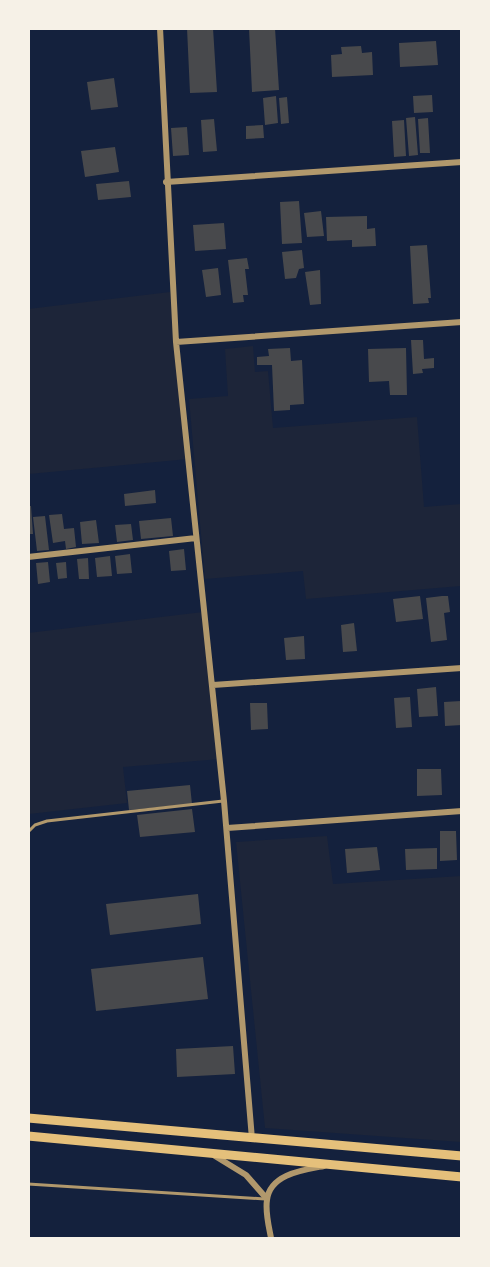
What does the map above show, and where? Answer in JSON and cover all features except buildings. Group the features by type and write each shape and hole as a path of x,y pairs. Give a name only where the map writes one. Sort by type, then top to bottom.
{"main road":[{"path":"28,1118 462,1156"},
{"path":"28,1136 462,1177"}],"street":[{"path":"160,28 166,182 176,342 227,828 252,1139"},
{"path":"166,182 462,162"},
{"path":"176,342 462,322"},
{"path":"28,557 196,538"},
{"path":"213,685 462,668"},
{"path":"227,828 462,811"},
{"path":"210,1153 246,1175 267,1199"},
{"path":"271,1239 267,1199 277,1180 296,1172 334,1164"}],"lane":[{"path":"305,28 333,28"},
{"path":"28,832 35,825 47,821 224,801"},
{"path":"28,1184 267,1199"}],"shaded area":[{"path":"170,292 188,459 29,474 28,309"},
{"path":"253,346 255,372 268,371 273,428 417,417 424,507 461,504 461,586 306,599 303,571 205,579 189,399 228,396 225,349"},
{"path":"203,612 220,759 123,767 127,803 29,814 28,633"},
{"path":"327,836 333,884 461,876 461,1142 265,1128 236,842"}]}
